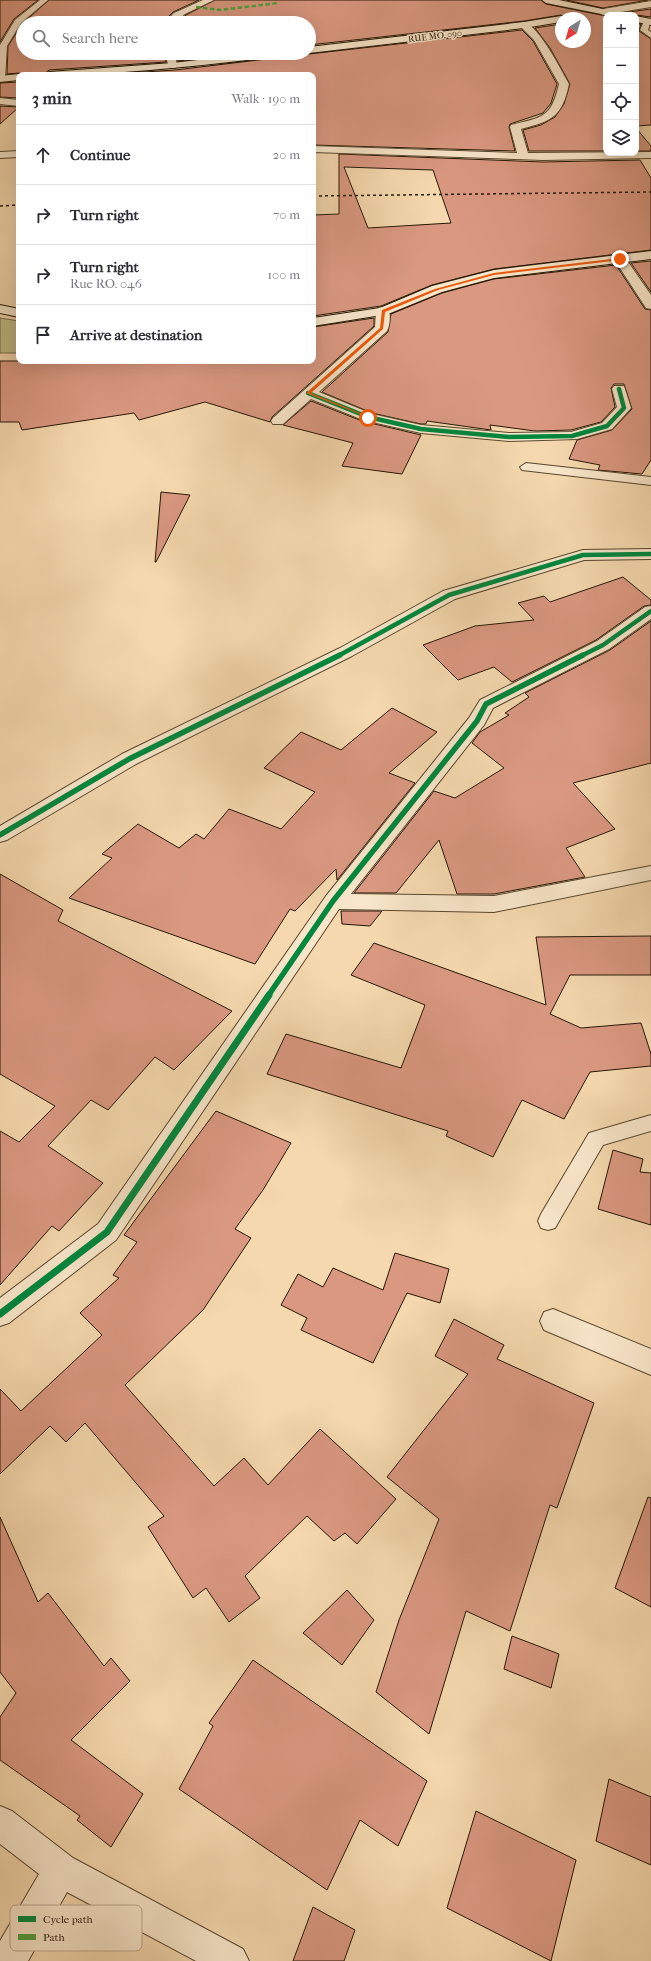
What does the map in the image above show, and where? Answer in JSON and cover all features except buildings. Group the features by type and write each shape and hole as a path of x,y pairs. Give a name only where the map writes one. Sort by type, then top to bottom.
{"street":[{"path":"177,16 210,0"},
{"path":"546,0 603,12"},
{"path":"591,14 651,4"},
{"name":"RUE MO. 090","path":"316,49 524,25 555,20"},
{"path":"639,20 650,22"},
{"path":"523,156 515,127 547,119 560,105 564,84 538,39 524,25"},
{"path":"171,60 172,66"},
{"path":"90,72 172,66 223,60"},
{"path":"0,79 16,77"},
{"path":"0,101 16,103"},
{"path":"316,149 523,156 651,156"},
{"path":"0,155 16,154"},
{"path":"316,322 383,311 437,290 494,274 651,255"},
{"path":"620,259 651,305"},
{"path":"0,309 16,312"},
{"path":"278,421 382,328 383,311"},
{"path":"308,393 368,418 421,429 509,437 572,436 607,426 624,408 619,389"},
{"path":"0,835 129,759 346,652 449,595 583,555 651,554"},
{"path":"0,1314 107,1232 334,901 477,721 486,704 603,645 651,611"},
{"path":"334,901 494,904 651,873"},
{"path":"553,1321 651,1362"},
{"path":"0,1823 61,1870 127,1905"},
{"path":"41,1905 61,1870"},
{"path":"142,1913 231,1960"},
{"path":"8,1961 14,1951"}],"lane":[{"path":"25,16 44,0"},
{"path":"650,22 644,30 651,36"},
{"path":"0,79 3,46 16,25"},
{"path":"526,467 651,481"},
{"path":"548,1221 596,1139 651,1123"}],"shaded area":[{"path":"0,318 16,321 16,353 0,353"}],"railway":[{"path":"316,196 651,192"},
{"path":"0,206 16,205"}],"marked path":[{"path":"196,7 220,10 278,3"}],"cycle path":[{"path":"308,393 368,417 421,429 509,437 572,436 607,426 624,408 619,389"},
{"path":"0,835 129,759 346,652 449,595 583,555 651,554"},
{"path":"0,1314 107,1232 333,901 477,721 486,704 603,645 651,611"}],"route":[{"path":"368,418 308,393 382,328 383,311 437,290 494,274 620,259"}]}
